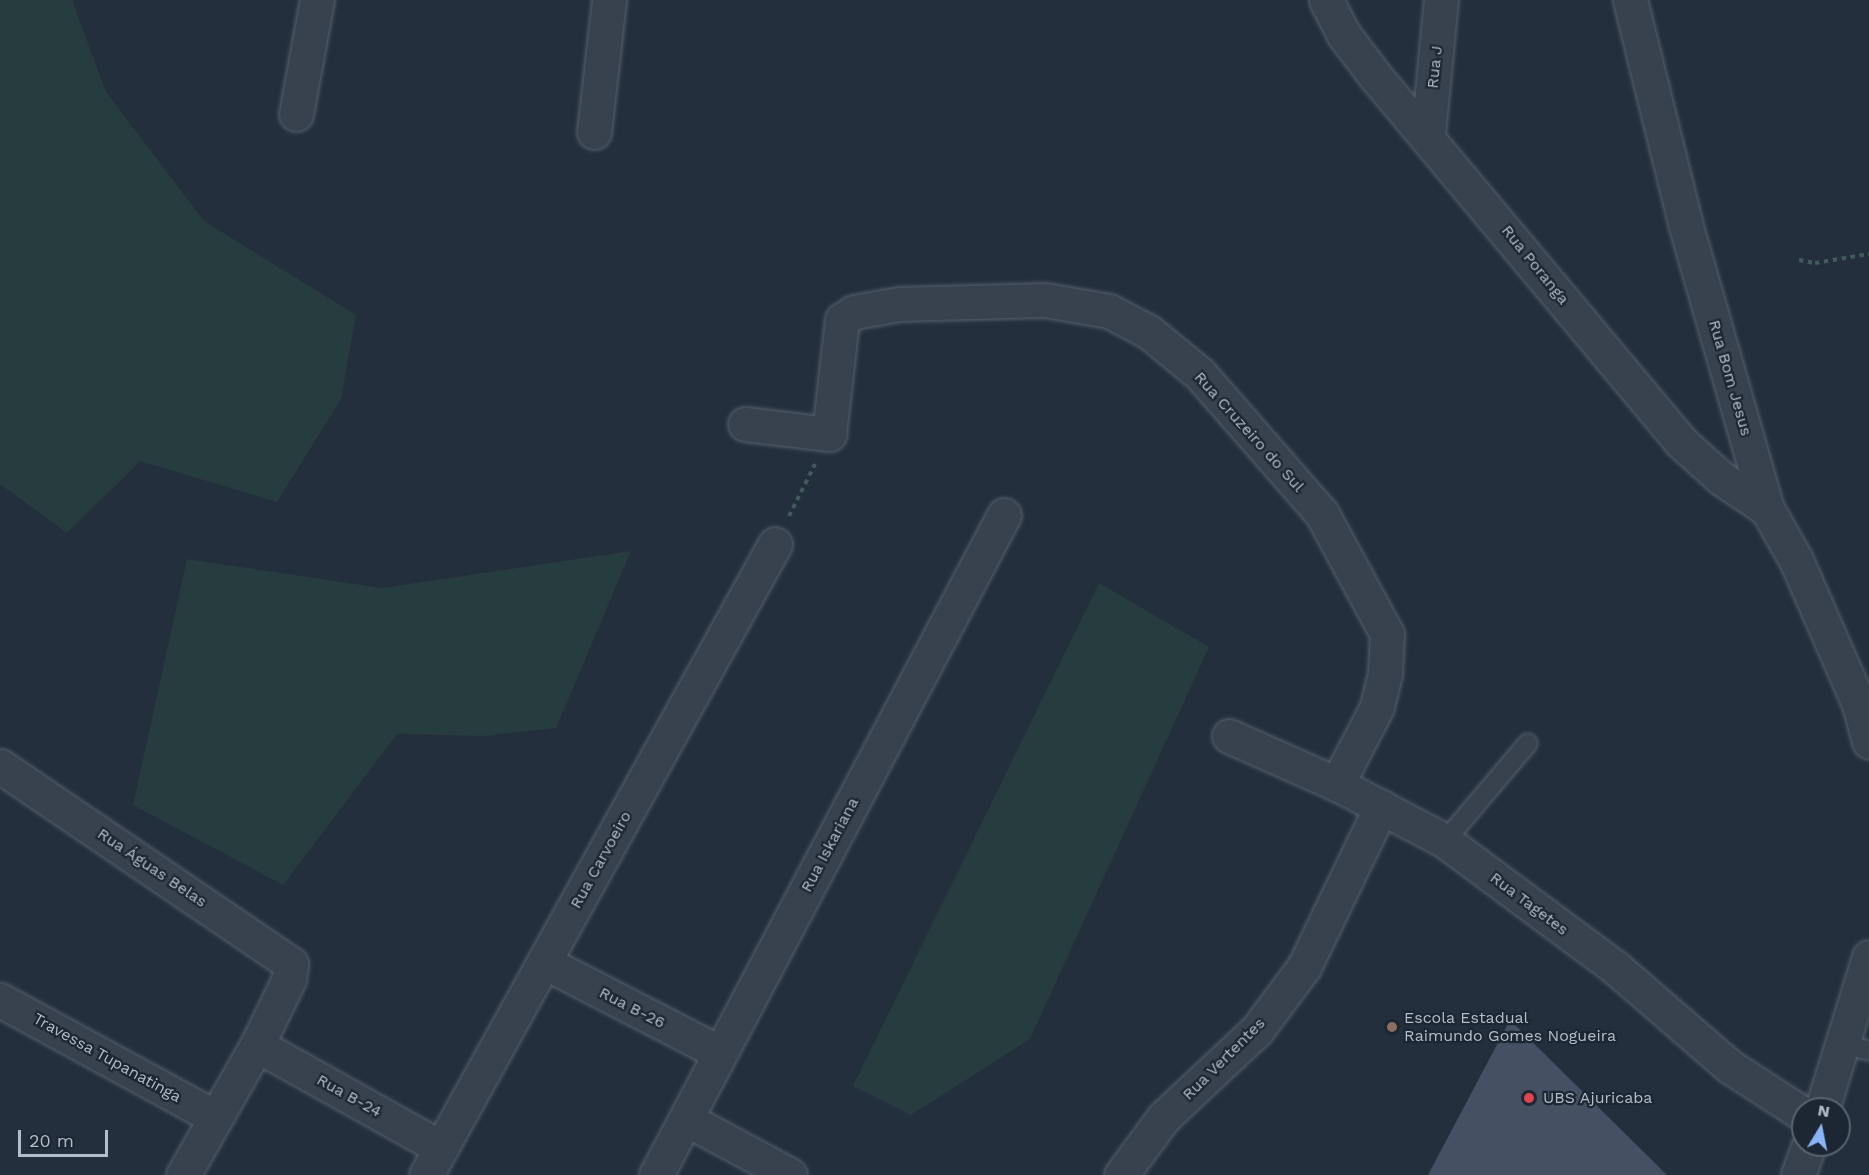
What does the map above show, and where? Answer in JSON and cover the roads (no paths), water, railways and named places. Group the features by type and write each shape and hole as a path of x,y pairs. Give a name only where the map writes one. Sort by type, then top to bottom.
{"street":[{"path":"296,114 317,0"},
{"path":"594,132 609,0"},
{"name":"Rua Poranga","path":"1326,0 1364,60 1428,134 1680,441 1721,478 1767,509"},
{"name":"Rua J","path":"1428,134 1441,0"},
{"name":"Rua Bom Jesus","path":"1630,0 1685,224 1767,509 1796,560 1850,684 1869,741"},
{"name":"Rua Cruzeiro do Sul","path":"745,424 829,434 842,320 855,312 900,304 1045,300 1109,311 1149,332 1200,374 1322,514 1387,634 1377,707 1337,784"},
{"name":"Rua Iskariana","path":"656,1175 1004,515"},
{"name":"Rua Carvoeiro","path":"434,1161 775,544"},
{"name":"Rua Tagetes","path":"1229,736 1337,784 1445,841 1616,968 1729,1066 1791,1106"},
{"name":"Rua Águas Belas","path":"0,766 291,964 289,979 257,1045"},
{"name":"Rua Vertentes","path":"1121,1175 1164,1117 1257,1030 1305,967 1382,807"},
{"path":"1829,1097 1857,1047 1869,957"},
{"name":"Rua B-26","path":"544,962 720,1053"},
{"name":"Travessa Tupanatinga","path":"0,1000 215,1117"},
{"path":"183,1175 257,1045"},
{"name":"Rua B-24","path":"257,1045 434,1161"},
{"path":"686,1119 790,1175"},
{"path":"1798,1175 1805,1157"}],"lane":[{"path":"1445,841 1528,743"}],"place":[{"name":"Escola Estadual Raimundo Gomes Nogueira","path":"1392,1027"},
{"name":"UBS Ajuricaba","path":"1529,1098"}]}
